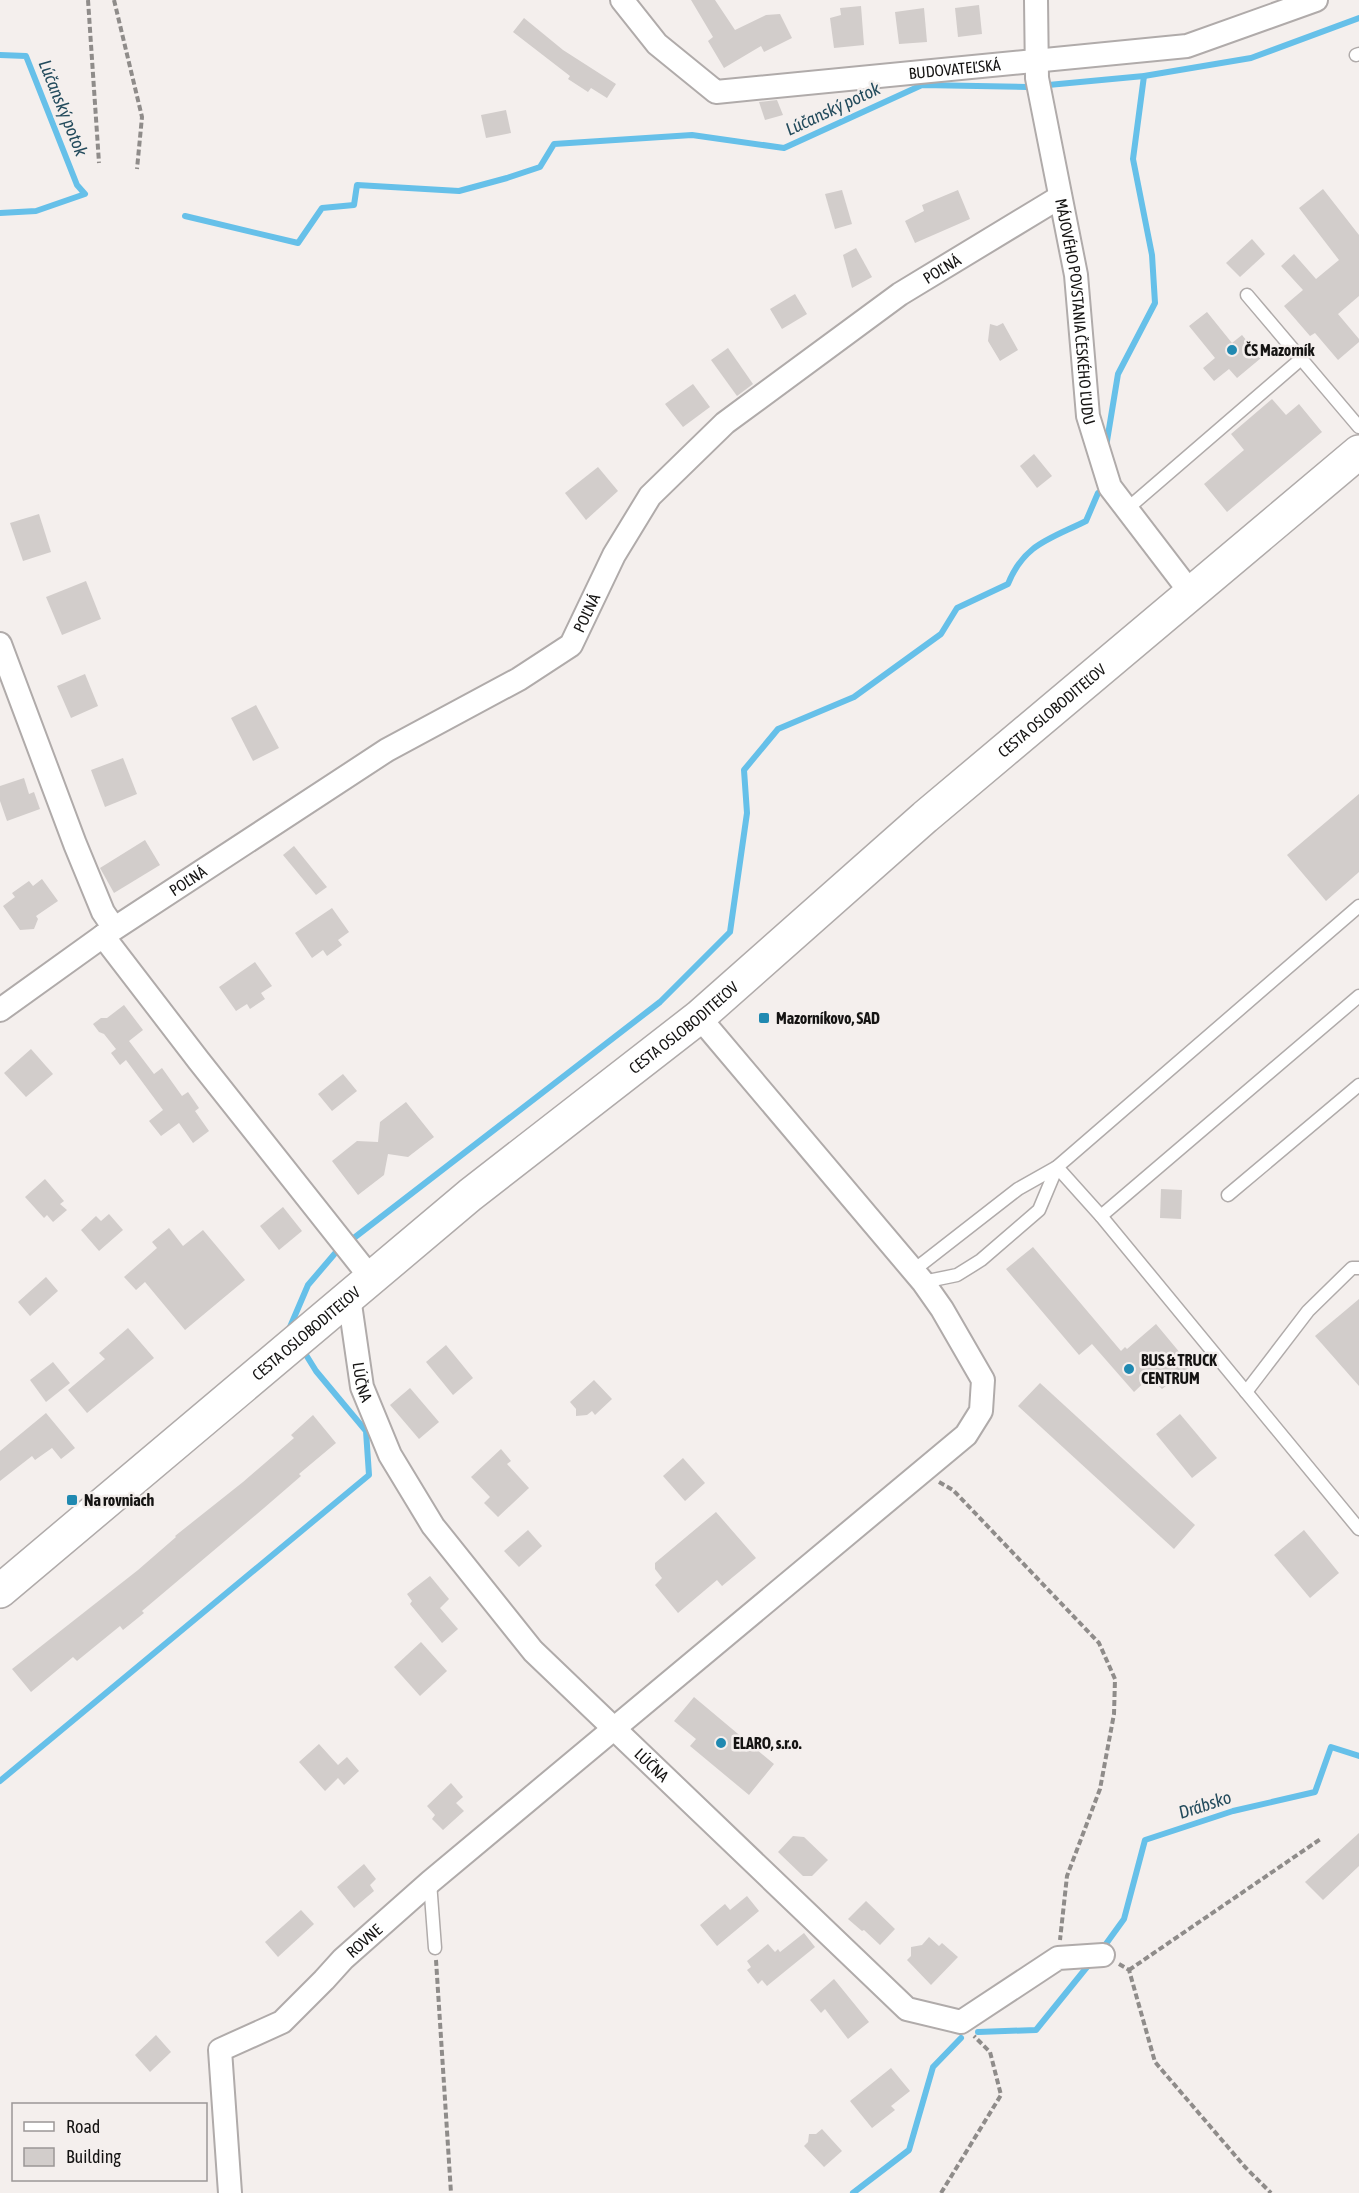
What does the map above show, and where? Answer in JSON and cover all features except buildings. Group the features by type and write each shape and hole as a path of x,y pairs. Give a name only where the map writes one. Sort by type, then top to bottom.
{"main road":[{"name":"CESTA OSLOBODITEĽOV","path":"0,1591 470,1195 699,1017 925,817 1359,452"}],"street":[{"name":"BUDOVATEĽSKÁ","path":"622,0 657,44 716,92 1037,70 1187,45 1316,0"},
{"name":"MÁJOVÉHO POVSTANIA ČESKÉHO ĽUDU","path":"1036,0 1037,70 1076,275 1088,416 1110,487 1191,593"},
{"name":"POĽNÁ","path":"0,1010 108,932 387,750 519,679 571,645 614,555 650,496 725,423 900,294 1060,196"},
{"path":"0,644 103,912 108,932 360,1288"},
{"name":"ROVNE","path":"230,2193 220,2050 282,2022 343,1959 430,1882 966,1435 981,1411 983,1380 942,1309 919,1276 699,1017"},
{"name":"LÚČNA","path":"360,1288 362,1387 390,1455 434,1526 533,1651 907,2009 961,2022"},
{"path":"961,2022 1058,1958 1103,1955"}],"lane":[{"path":"1247,295 1359,427"},
{"path":"1127,509 1301,359"},
{"path":"919,1276 1018,1189 1057,1167 1359,906"},
{"path":"1101,1216 1359,996"},
{"path":"1228,1195 1359,1085"},
{"path":"1057,1167 1101,1216 1359,1529"},
{"path":"919,1276 957,1275 981,1260 1039,1210 1057,1167"},
{"path":"1246,1392 1308,1311 1352,1268 1359,1268"},
{"path":"430,1882 435,1948"}],"path":[{"path":"88,0 99,163"},
{"path":"114,0 142,117 138,169"},
{"path":"920,1472 952,1490 1099,1643 1115,1679 1114,1714 1100,1790 1067,1876 1058,1958"},
{"path":"1130,1970 1322,1838"},
{"path":"435,1948 451,2193"},
{"path":"1103,1955 1130,1970 1155,2062 1245,2167 1271,2193"},
{"path":"941,2193 1001,2095 990,2052 961,2022"}],"waterway":[{"name":"Lúčanský potok","path":"185,216 298,243 322,208 354,205 357,185 459,191 540,167 554,144 692,135 784,148 922,85 1027,87 1144,76 1251,58 1359,18"},
{"name":"Lúčanský potok","path":"0,55 26,56 77,185 85,194 36,211 0,213"},
{"path":"1106,447 1118,374 1155,303 1152,255 1133,159 1144,76"},
{"path":"292,1330 290,1327 308,1285 337,1251 660,1002 730,932 747,813 744,770 778,729 854,697 941,634 957,608 1008,584 1014,571 1030,551 1050,538 1086,521 1098,493"},
{"path":"0,1781 369,1475 366,1431 316,1371 303,1350"},
{"name":"Drábsko","path":"1103,1948 1124,1919 1145,1840 1233,1811 1315,1792 1331,1747 1359,1756"},
{"name":"Drábsko","path":"978,2032 1036,2030 1091,1962"},
{"name":"Drábsko","path":"853,2193 909,2150 933,2067 961,2038"}],"place":[{"name":"ČS Mazorník","path":"1232,350"},
{"name":"Mazorníkovo, SAD","path":"764,1018"},
{"name":"BUS & TRUCK CENTRUM","path":"1129,1369"},
{"name":"Na rovniach","path":"72,1500"},
{"name":"ELARO, s.r.o.","path":"721,1743"}]}
